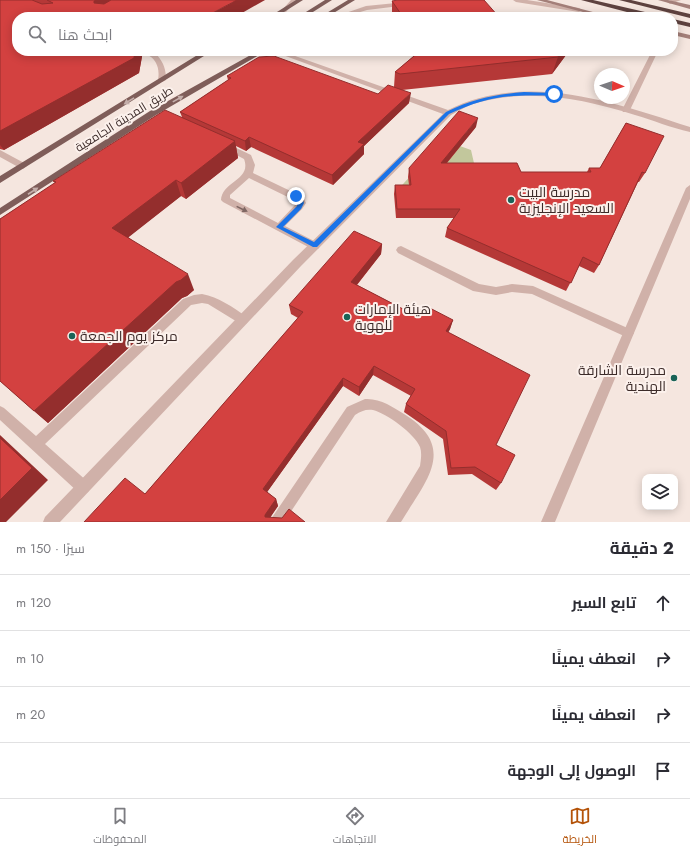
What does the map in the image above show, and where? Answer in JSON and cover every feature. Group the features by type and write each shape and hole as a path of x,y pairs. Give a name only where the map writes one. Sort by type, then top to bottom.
{"highway":[{"path":"584,0 634,12"},
{"path":"622,0 673,12"},
{"path":"678,13 690,16"},
{"path":"678,22 690,25"}],"main road":[{"path":"284,11 300,0"},
{"path":"309,12 329,0"},
{"path":"333,12 352,0"},
{"path":"338,9 358,0"},
{"name":"طريق المدينة الجامعية","path":"0,180 201,56"},
{"path":"236,66 246,56"},
{"name":"طريق المدينة الجامعية","path":"0,212 254,56"}],"street":[{"path":"284,11 294,0"},
{"path":"516,0 580,10"},
{"path":"540,0 588,12"},
{"path":"661,0 690,7"},
{"path":"670,2 678,0"},
{"path":"353,12 366,8 413,3"},
{"path":"678,33 690,37"},
{"path":"151,56 159,62 162,68 162,80"},
{"path":"289,56 448,113"},
{"path":"626,110 653,56"},
{"path":"50,522 315,246 448,113 470,102 496,96 524,93 554,94 586,99 690,130"},
{"path":"216,142 248,157 251,161 248,174 226,194 226,200 315,246"},
{"path":"0,152 23,166"},
{"path":"248,174 300,199 301,203 299,207 279,227"},
{"path":"548,522 690,188"},
{"path":"401,250 477,288 496,291 512,288 534,290 628,333"},
{"path":"36,444 192,299 197,297 207,298 243,320"},
{"path":"276,522 351,412 356,407 369,404 376,405 418,431 427,445 429,453 429,461 426,468 393,522"},
{"path":"0,412 83,487"}],"green space":[{"path":"443,140 471,150 476,172 409,182 410,194 394,194"}],"building":[{"path":"0,0 32,0 42,4 53,3 47,0 97,0 94,1 94,3 104,4 111,0 237,0 214,12 12,12 12,56 134,56 134,58 0,131"},
{"path":"484,0 495,12 400,12 392,1"},
{"path":"274,56 378,94 388,85 411,93 358,142 364,144 332,175 249,137 245,141 180,112 231,78 227,76 259,57"},
{"path":"414,56 559,56 400,74 395,72"},
{"name":"مركز يوم الجمعة","path":"165,110 235,141 181,183 176,180 112,228 188,274 176,282 34,411 0,381 0,219 56,182 53,181"},
{"path":"459,111 478,118 441,163 517,163 521,172 591,172 589,168 600,168 626,123 664,136 645,173 642,172 599,265 583,257 571,283 447,228 460,209 397,209 395,185 411,185 409,168"},
{"path":"354,231 382,244 351,282 405,310 420,311 424,305 453,320 446,331 530,375 496,445 515,455 501,483 475,467 451,468 446,431 406,404 415,389 374,366 359,387 343,378 263,489 276,499 265,517 282,518 289,509 305,522 84,522 125,478 145,494 303,312 289,305"},
{"path":"0,438 32,468 0,500"}],"place":[{"name":"مدرسة البيت السعيد الإنجليزية","path":"511,200"},
{"name":"هيئة الإمارات للهوية","path":"347,317"},
{"name":"مركز يوم الجمعة","path":"72,336"},
{"name":"مدرسة الشارقة الهندية","path":"674,378"}],"route":[{"path":"296,196 300,199 301,203 299,207 279,227 315,246 448,113 470,102 496,96 524,93 554,94"}]}
